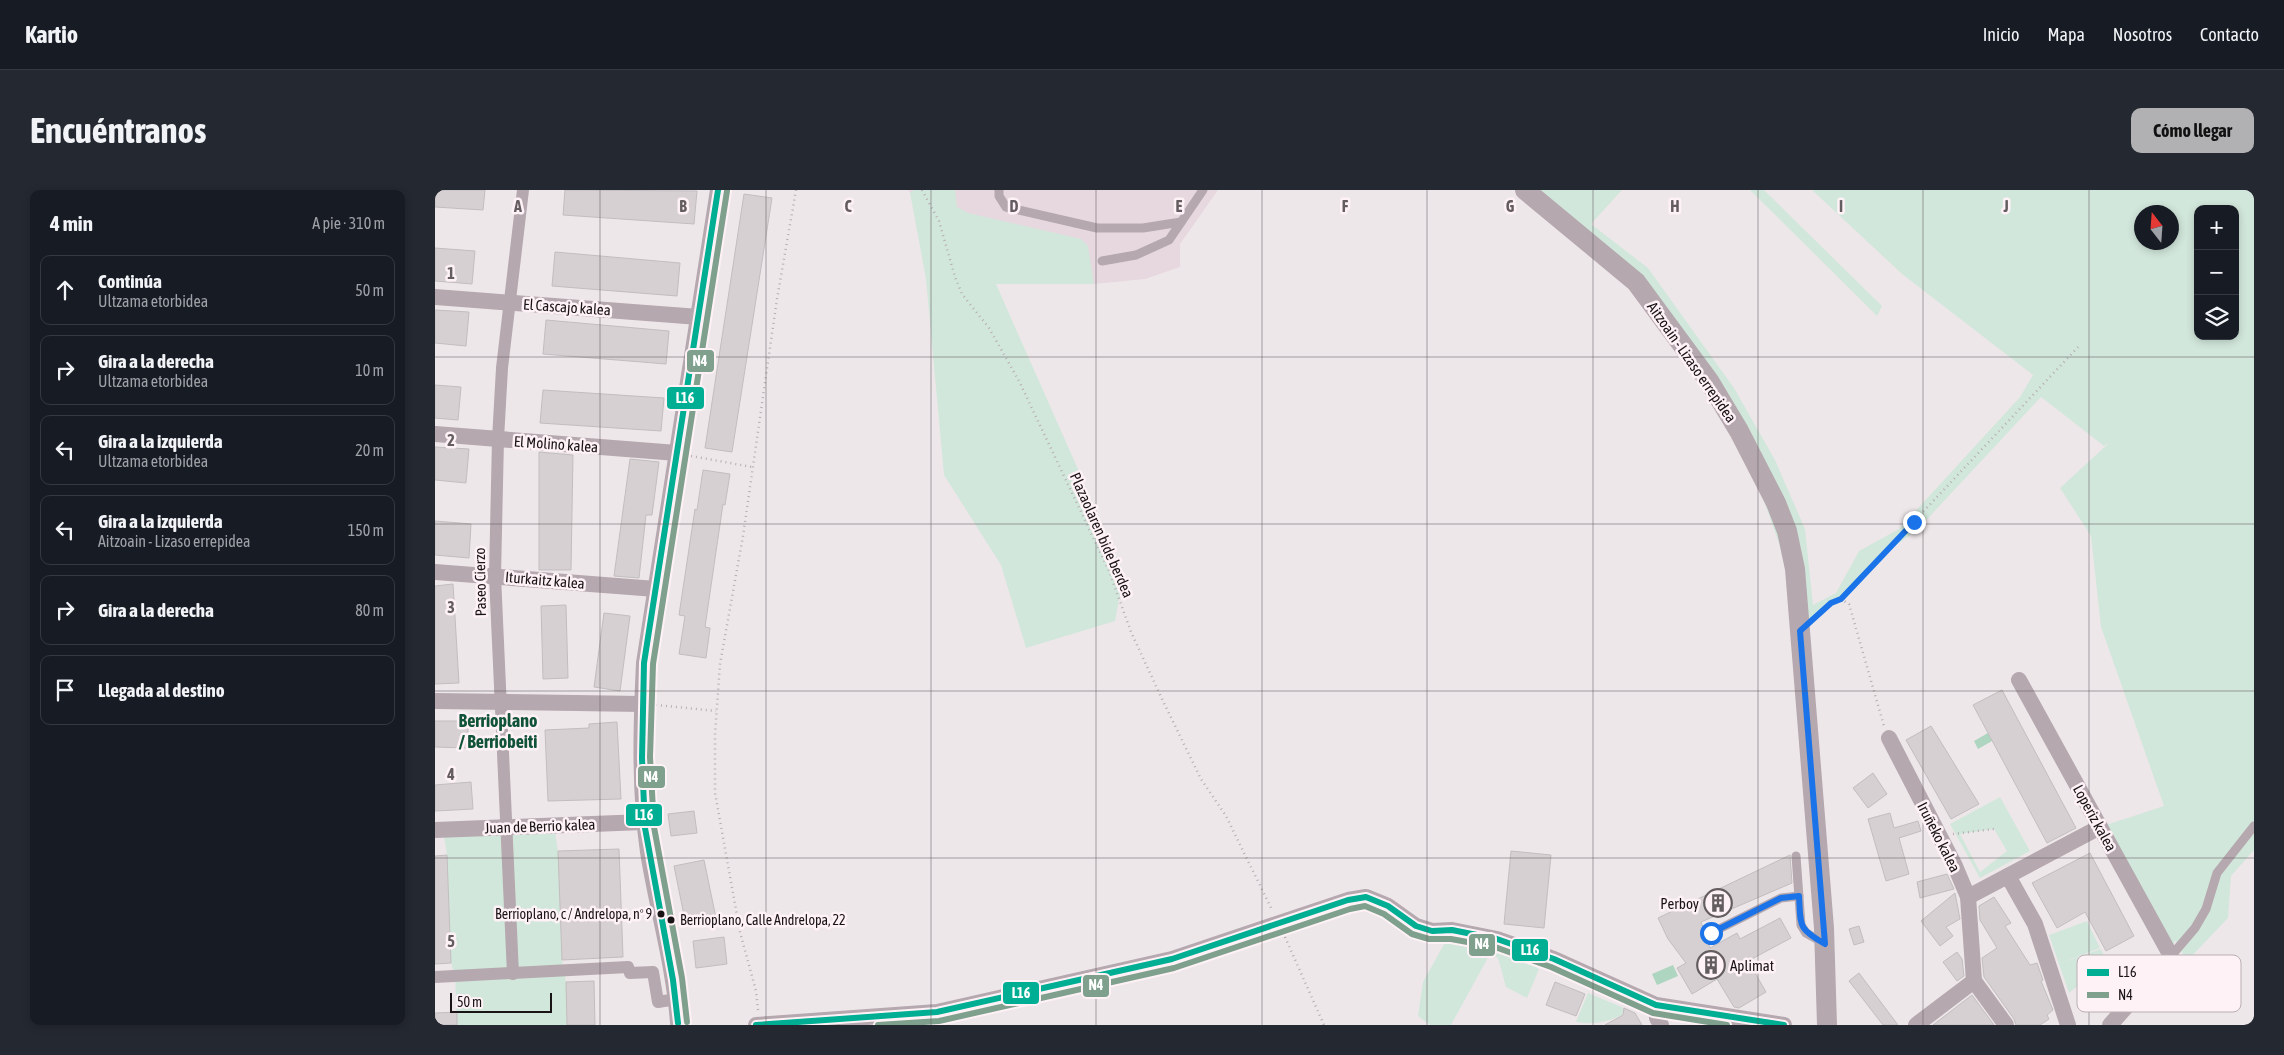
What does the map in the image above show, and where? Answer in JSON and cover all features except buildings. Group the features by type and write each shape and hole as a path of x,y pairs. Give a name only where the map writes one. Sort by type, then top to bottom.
{"street":[{"name":"Paseo Cierzo","path":"513,974 495,576 498,439 508,303 523,190"},
{"path":"680,1024 644,822 640,755 642,704 644,663 718,190"},
{"name":"Aitzoain - Lizaso errepidea","path":"1525,190 1636,282 1709,382 1760,470 1783,522 1795,569 1825,944 1827,1025"},
{"name":"El Cascajo kalea","path":"435,297 699,317"},
{"name":"El Molino kalea","path":"435,434 677,453"},
{"name":"Iturkaitz kalea","path":"435,572 656,590"},
{"name":"Loperiz kalea","path":"2019,680 2170,955"},
{"path":"435,701 642,704"},
{"name":"Iruñeko kalea","path":"1889,738 1955,866 1968,897 1974,981"},
{"name":"Juan de Berrio kalea","path":"435,830 644,822"},
{"path":"1968,897 2100,827"},
{"path":"2007,876 2035,924 2068,1025"},
{"path":"758,1025 937,1012 1172,959 1348,900 1366,897 1388,906 1416,926 1433,931 1452,930 1485,935 1532,951 1656,1004 1784,1025"},
{"path":"435,977 629,967 630,972 653,972 658,1002 677,999"},
{"path":"1916,1025 1974,981 2006,1025"},
{"path":"1656,1004 1657,1018 1661,1025"},
{"path":"2110,1025 2121,1012"}],"lane":[{"path":"999,190 999,196 1006,207 1097,228 1143,228 1181,222"},
{"path":"1103,261 1136,255 1169,240 1203,190"},
{"path":"2172,955 2195,928 2206,909 2217,873 2254,826"},
{"path":"1796,856 1801,925 1806,933 1825,944"},
{"path":"1711,933 1781,898 1799,896"}],"path":[{"path":"758,1025 756,991 738,922 715,793 716,711 720,664 743,536 795,190"},
{"name":"Plazaolaren bide berdea","path":"922,190 939,221 955,277 963,294 989,328 1019,381 1109,571 1131,632 1166,708 1201,779 1226,816 1275,917"},
{"path":"1800,631 1831,603 1841,599 2079,346"},
{"path":"677,453 752,467"},
{"path":"1841,599 1849,604 1852,612 1889,738"},
{"path":"642,704 716,711"},
{"path":"1950,834 1994,829"},
{"path":"1283,933 1324,1025"}],"shaded area":[{"path":"908,190 1218,190 1180,244 1180,267 1145,279 1094,284 996,284"},
{"path":"914,190 955,190 957,207 968,213 1081,239 1088,246 1094,284 996,284 1124,573 1115,621 1026,648 1001,565 944,475 926,279 910,193"},
{"path":"1525,190 1622,190 1591,224 1648,268 1734,388 1775,460 1805,529 1813,605 1836,593 1859,551 1899,529 2020,397 2033,375 1902,274 1812,190 2254,190 2254,850 2231,876 2228,918 2193,955 2184,955 2175,940 2170,955 2100,827 2164,806 2101,627 2091,536 2060,488 2110,442 2104,446 2041,397 1917,530 1878,558 1798,638 1793,601 1780,546 1739,431 1676,335 1580,234"},
{"path":"1750,190 1764,190 1882,306 1877,316"},
{"path":"1988,733 1992,741 1978,749 1974,741"},
{"path":"2000,797 2030,851 1980,878 1950,824","holes":["1994,829 2007,851 1980,872 1960,834"]},
{"path":"554,826 558,851 562,960 566,982 567,1025 457,1025 455,976 451,963 447,855 443,830"},
{"path":"2087,921 2100,948 2077,955 2077,957 2061,963 2077,957 2077,986 2069,993 2049,935"},
{"path":"1452,930 1485,935 1539,969 1527,998 1506,987 1498,958 1490,954 1451,1025 1430,1025 1418,1016 1423,982"},
{"path":"2101,949 2104,955 2084,955"},
{"path":"1673,965 1678,976 1657,985 1652,974"},
{"path":"1588,993 1624,1008 1622,1015 1600,1022 1576,1022"}],"transit line":[{"name":"L16","path":"678,1023 673,980 645,828 642,758 644,663 718,190"},
{"name":"N4","path":"687,1022 682,978 654,827 650,757 653,664 727,191"},
{"name":"L16","path":"756,1025 937,1012 1172,959 1348,900 1366,897 1388,906 1416,926 1432,931 1452,930 1497,939 1554,959 1656,1005 1784,1025"},
{"name":"N4","path":"878,1025 939,1021 1174,968 1350,909 1365,906 1384,914 1412,934 1429,939 1451,939 1495,947 1551,967 1653,1013 1727,1025"}],"place":[{"name":"Perboy","path":"1718,903"},
{"name":"Berrioplano, c / Andrelopa, nº 9","path":"661,914"},
{"name":"Berrioplano, Calle Andrelopa, 22","path":"671,920"},
{"name":"Aplimat","path":"1711,965"}],"district":[{"name":"Berrioplano / Berriobeiti","path":"498,730"}],"route":[{"path":"1711,933 1781,898 1799,896 1801,925 1806,933 1825,944 1800,631 1831,603 1841,599 1914,522"}]}
